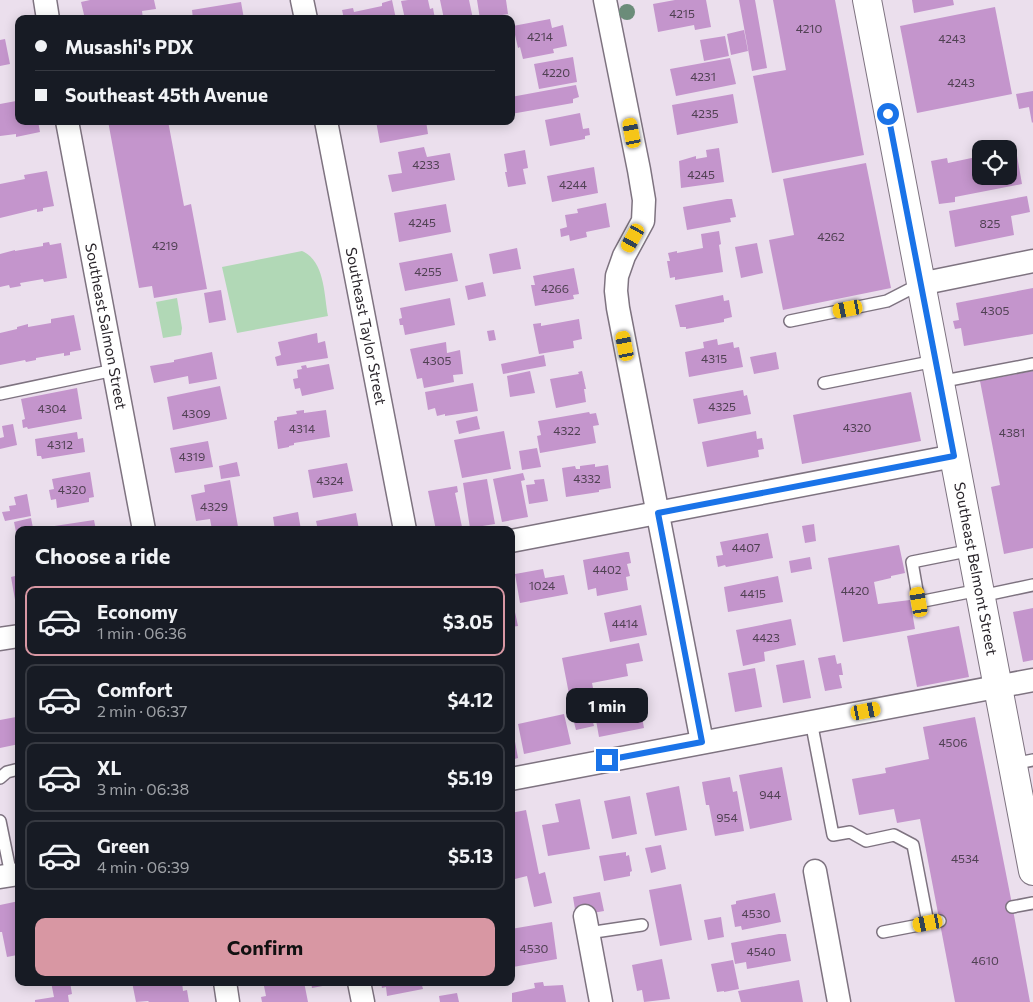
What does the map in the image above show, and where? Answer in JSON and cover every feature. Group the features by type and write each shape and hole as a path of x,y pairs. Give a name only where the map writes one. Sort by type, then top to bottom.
{"street":[{"path":"44,0 47,15"},
{"path":"302,0 305,15"},
{"path":"605,0 644,200 642,221 624,256 617,276 618,308 702,742"},
{"name":"Southeast Belmont Street","path":"866,0 998,686 1023,762 1033,871"},
{"name":"Southeast Salmon Street","path":"68,125 143,526"},
{"name":"Southeast Taylor Street","path":"327,125 404,526"},
{"path":"920,284 1033,261"},
{"path":"515,540 954,456"},
{"path":"0,639 15,637"},
{"path":"515,778 1033,680"},
{"path":"814,871 839,1002"},
{"path":"587,924 601,1002"},
{"path":"226,986 228,1002"},
{"path":"360,986 363,1002"}],"lane":[{"path":"790,320 887,301 920,284"},
{"path":"824,383 1033,364"},
{"path":"0,394 114,370"},
{"path":"972,550 912,562 919,602 1033,585"},
{"path":"812,721 833,835 850,832 866,841 894,835 913,845 928,923"},
{"path":"0,820 10,875"},
{"path":"1012,907 1033,903"},
{"path":"883,932 940,921"},
{"path":"587,924 642,925"}],"green space":[{"path":"302,251 310,256 319,270 328,316 237,333 222,267"},
{"path":"177,298 182,328 181,335 163,338 156,302"}],"building":[{"path":"90,0 154,0 156,9 142,11 142,15 84,15 81,2"},
{"path":"392,0 395,15 343,15 342,10 353,8 354,12 382,6 382,3"},
{"path":"428,0 430,9 433,8 434,15 404,15 401,1"},
{"path":"440,0 469,0 472,15 443,15"},
{"path":"477,0 506,0 508,14 479,15"},
{"path":"675,0 706,0 711,27 695,30 694,25 658,32 653,4"},
{"path":"739,0 755,0 767,68 752,71"},
{"path":"773,0 835,0 864,155 772,173 753,76 786,70"},
{"path":"912,0 953,0 954,5 914,13"},
{"path":"241,2 243,15 193,15 192,10"},
{"path":"995,7 1012,94 917,113 900,26"},
{"path":"550,19 552,28 563,25 567,46 553,49 554,53 523,59 520,47 518,48 515,26"},
{"path":"744,30 748,51 731,55 727,34"},
{"path":"725,36 729,56 704,61 700,40"},
{"path":"5,39 10,64 0,66 0,40"},
{"path":"573,57 577,82 539,89 534,64"},
{"path":"730,58 736,84 676,96 670,69"},
{"path":"576,85 579,97 573,99 573,103 515,113 515,96"},
{"path":"1033,91 1032,123 1029,107 1019,109 1016,94"},
{"path":"733,94 738,123 677,135 672,105"},
{"path":"15,101 15,125 39,125 40,132 16,137 16,134 0,136 0,104"},
{"path":"580,113 583,129 589,128 590,135 585,136 585,139 550,146 545,120"},
{"path":"109,125 169,125 184,206 191,204 207,289 154,298 152,286 139,288"},
{"path":"377,125 427,125 428,134 380,143"},
{"path":"424,147 427,157 450,153 455,180 392,192 388,175 402,173 398,152"},
{"path":"719,148 724,182 681,188 679,161 696,156 696,159 707,157 706,150"},
{"path":"525,150 528,168 523,169 526,184 508,187 504,154"},
{"path":"1017,156 1022,184 1017,185"},
{"path":"947,158 948,163 972,158 972,185 1017,185 955,197 955,202 939,204 931,161"},
{"path":"866,163 891,288 783,310 769,240 794,235 783,179"},
{"path":"594,167 598,193 552,202 547,176"},
{"path":"47,171 54,206 43,208 43,211 37,212 37,209 0,218 0,184 25,179 24,175"},
{"path":"1027,196 1030,212 1011,216 1014,235 955,247 949,211"},
{"path":"732,199 736,217 730,218 731,222 687,230 683,207"},
{"path":"606,203 610,227 586,232 587,237 570,241 569,235 561,237 560,229 567,227 565,215 578,213 577,209"},
{"path":"446,204 451,232 399,242 394,213"},
{"path":"719,231 723,272 675,280 675,277 670,278 667,261 670,261 668,253 703,248 701,234"},
{"path":"49,242 50,245 61,243 67,278 44,282 43,279 20,283 21,286 10,288 9,285 0,287 0,254 43,246 43,243"},
{"path":"757,243 763,273 741,278 735,247"},
{"path":"517,248 521,269 493,274 489,254"},
{"path":"452,253 458,281 405,291 399,263"},
{"path":"574,268 579,294 573,295 574,299 535,306 531,285 535,285 533,276"},
{"path":"483,282 486,296 468,300 465,286"},
{"path":"1033,288 1033,334 964,346 961,328 955,329 953,321 959,320 956,303"},
{"path":"221,290 226,320 209,323 204,293"},
{"path":"723,295 724,301 729,300 732,317 724,319 724,322 686,329 686,327 680,327 675,305"},
{"path":"450,298 455,325 405,335 403,325 400,325 399,319 402,318 400,308"},
{"path":"74,315 81,350 70,352 70,355 64,356 64,353 36,358 36,360 26,362 25,360 0,365 0,333 28,324 28,327 51,323 51,319"},
{"path":"579,319 582,339 573,341 574,348 539,354 533,324 541,323 541,326"},
{"path":"494,330 496,340 489,341 487,331"},
{"path":"317,333 318,343 325,341 328,358 277,366 275,357 281,355 278,342"},
{"path":"717,339 718,345 733,342 734,348 739,347 743,367 689,377 685,352 704,348 703,342"},
{"path":"446,342 447,353 460,350 463,374 453,375 454,382 424,388 422,378 417,379 410,349"},
{"path":"212,352 217,379 189,384 188,376 154,383 150,366"},
{"path":"776,352 779,369 754,374 750,357"},
{"path":"544,355 546,366 503,374 501,364"},
{"path":"329,364 334,389 302,396 300,388 295,389 293,379 298,378 297,370 302,369 301,366 306,365 307,368"},
{"path":"530,371 535,393 510,397 507,376"},
{"path":"582,371 586,389 584,389 586,402 556,408 550,379 579,374 578,372"},
{"path":"1033,371 1033,548 1004,554 991,487 1000,485 980,381"},
{"path":"473,383 478,411 437,416 435,408 428,410 425,392"},
{"path":"220,386 227,419 173,430 167,397"},
{"path":"77,388 82,419 28,429 27,427 23,428 22,420 25,419 21,399"},
{"path":"743,390 744,396 747,395 751,414 698,424 693,399"},
{"path":"911,392 921,441 802,464 793,415"},
{"path":"304,410 304,413 326,410 330,437 294,443 294,445 289,447 278,449 274,421 277,420 277,417 297,414 296,411"},
{"path":"589,412 590,414 596,413 599,425 593,426 596,443 540,453 537,436 541,435 538,421"},
{"path":"477,416 480,429 459,434 456,421"},
{"path":"13,424 17,445 0,449 0,438 4,437 2,426"},
{"path":"504,431 511,469 462,478 454,440"},
{"path":"756,431 757,439 762,438 764,449 758,450 759,457 707,467 702,442"},
{"path":"77,432 78,439 83,438 85,452 42,459 41,456 37,456 35,439"},
{"path":"208,441 213,467 175,473 170,448"},
{"path":"537,448 541,467 522,470 519,451"},
{"path":"237,462 240,476 221,479 219,466"},
{"path":"347,463 353,491 313,498 308,470"},
{"path":"595,464 595,467 608,465 611,488 599,490 599,492 566,497 562,468 575,466 576,469 580,469 580,466"},
{"path":"90,472 94,497 89,498 89,502 57,508 56,499 51,500 49,490 54,489 52,479"},
{"path":"523,473 525,480 521,481 528,517 502,522 493,479"},
{"path":"487,479 495,524 470,526 463,483"},
{"path":"544,479 548,501 529,504 526,485 535,484 534,480"},
{"path":"230,480 238,526 211,526 210,519 196,521 191,495 205,492 204,485"},
{"path":"457,486 458,492 455,493 462,526 435,526 428,491"},
{"path":"27,494 31,516 5,521 2,512 10,511 9,506 16,505 14,497"},
{"path":"298,512 300,526 274,526 273,517"},
{"path":"356,513 358,526 317,526 316,521"},
{"path":"31,518 33,526 15,527 14,522"},
{"path":"94,520 95,526 55,526"},
{"path":"814,524 816,541 805,543 802,526"},
{"path":"768,533 773,558 718,567 716,556 723,555 720,542"},
{"path":"899,545 905,573 874,582 878,604 910,600 915,629 843,642 828,558"},
{"path":"629,552 631,563 627,564 630,576 626,577 628,590 597,596 596,588 588,590 583,560"},
{"path":"810,557 812,569 791,573 789,561"},
{"path":"543,569 545,578 564,575 568,594 520,603 515,574"},
{"path":"15,576 15,600 11,577"},
{"path":"778,576 783,602 728,612 724,587"},
{"path":"641,605 647,635 610,642 604,613"},
{"path":"1033,608 1033,660 1023,662 1013,612"},
{"path":"515,612 518,626 515,626"},
{"path":"791,619 796,645 764,652 765,661 743,666 736,630"},
{"path":"959,626 969,677 917,687 907,636"},
{"path":"639,643 643,661 626,664 628,676 592,683 594,693 575,697 574,693 569,694 562,658"},
{"path":"835,655 837,664 841,663 843,675 839,675 842,688 825,691 818,658"},
{"path":"804,660 811,698 783,703 776,665"},
{"path":"755,668 762,707 735,712 728,673"},
{"path":"639,700 644,728 599,737 594,709"},
{"path":"588,703 594,726 576,730 570,707"},
{"path":"564,714 571,744 524,754 518,724"},
{"path":"15,717 15,745 0,748 0,720"},
{"path":"975,717 1030,1002 955,1002 920,819 897,823 894,809 859,815 852,779 886,773 885,768 929,759 923,727"},
{"path":"515,742 518,758 515,759"},
{"path":"782,767 792,820 750,829 739,775"},
{"path":"730,777 733,792 737,791 744,831 715,836 702,782"},
{"path":"679,786 687,830 655,836 646,793"},
{"path":"630,796 637,834 612,839 604,801"},
{"path":"580,799 590,849 548,856 542,825 559,822 555,804"},
{"path":"526,810 539,874 545,872 552,903 534,907 527,876 515,879 515,812"},
{"path":"661,845 666,869 651,873 645,848"},
{"path":"626,852 626,856 629,855 632,871 630,876 604,881 599,856"},
{"path":"681,884 692,940 660,946 649,890"},
{"path":"600,892 604,911 576,916 573,897"},
{"path":"775,893 781,922 742,930 741,926 735,927 731,905 736,904 736,901"},
{"path":"15,902 15,955 7,957 2,932 0,932 0,905"},
{"path":"721,917 724,937 708,940 704,920"},
{"path":"552,922 557,959 515,967 515,928"},
{"path":"786,934 791,961 747,969 746,962 735,964 731,943"},
{"path":"662,959 670,999 644,1002 642,990 637,991 632,965"},
{"path":"733,960 739,989 717,992 711,964"},
{"path":"799,980 803,1002 741,1002 738,991"},
{"path":"543,982 544,986 563,985 566,1002 512,1002 512,993 535,988 534,983"},
{"path":"52,986 71,986 72,994 68,995 69,1002 35,1002 35,1000 54,997"},
{"path":"133,986 182,986 183,991 187,990 189,1002 148,1001 136,1002"},
{"path":"264,986 305,986 308,1002 262,1002 261,997 266,996"},
{"path":"382,986 422,986 423,989 387,996 386,987 382,988"},
{"path":"457,993 459,1002 440,1002 439,996"}],"route":[{"path":"607,760 702,742 658,513 954,456 888,114"}]}
